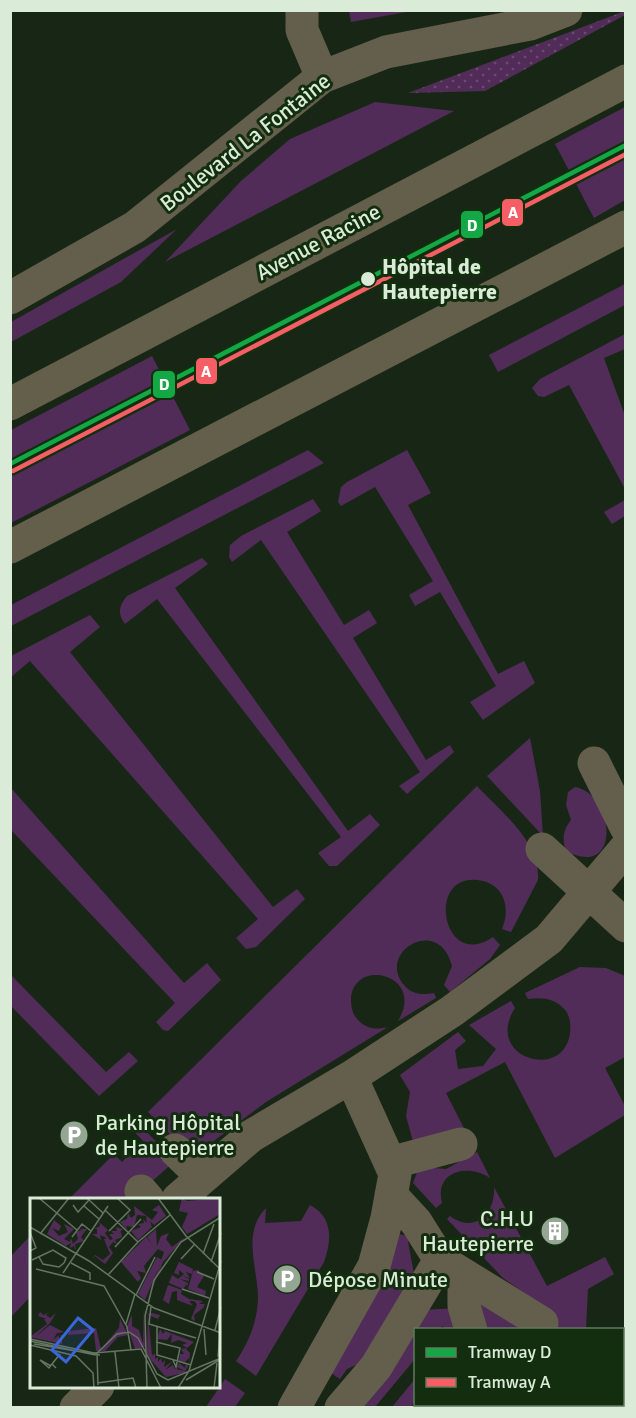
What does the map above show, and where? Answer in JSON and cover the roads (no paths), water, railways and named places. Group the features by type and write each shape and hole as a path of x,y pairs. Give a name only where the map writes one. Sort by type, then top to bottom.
{"street":[{"path":"302,10 302,30 322,77"},
{"name":"Boulevard La Fontaine","path":"10,298 135,227 322,77 386,52 530,24 566,10"},
{"name":"Avenue Racine","path":"10,404 626,81"},
{"path":"10,547 626,227"},
{"path":"594,763 626,828"},
{"path":"179,1198 251,1136 351,1077 452,1011 549,939 626,848"},
{"path":"542,849 626,926"},
{"path":"351,1077 390,1179 416,1222 452,1267 542,1323"},
{"path":"390,1179 461,1144"},
{"path":"175,1149 203,1177"},
{"path":"294,1407 374,1266 390,1179"},
{"path":"452,1267 471,1328"},
{"path":"341,1407 376,1367 452,1267"},
{"path":"76,1407 96,1388"}],"tram line":[{"name":"D","path":"10,464 626,145"},
{"name":"A","path":"13,471 626,154"}],"place":[{"name":"Hôpital de Hautepierre","path":"368,279"},
{"name":"Parking Hôpital de Hautepierre","path":"74,1135"},
{"name":"C.H.U Hautepierre","path":"555,1231"},
{"name":"Dépose Minute","path":"287,1279"}]}
